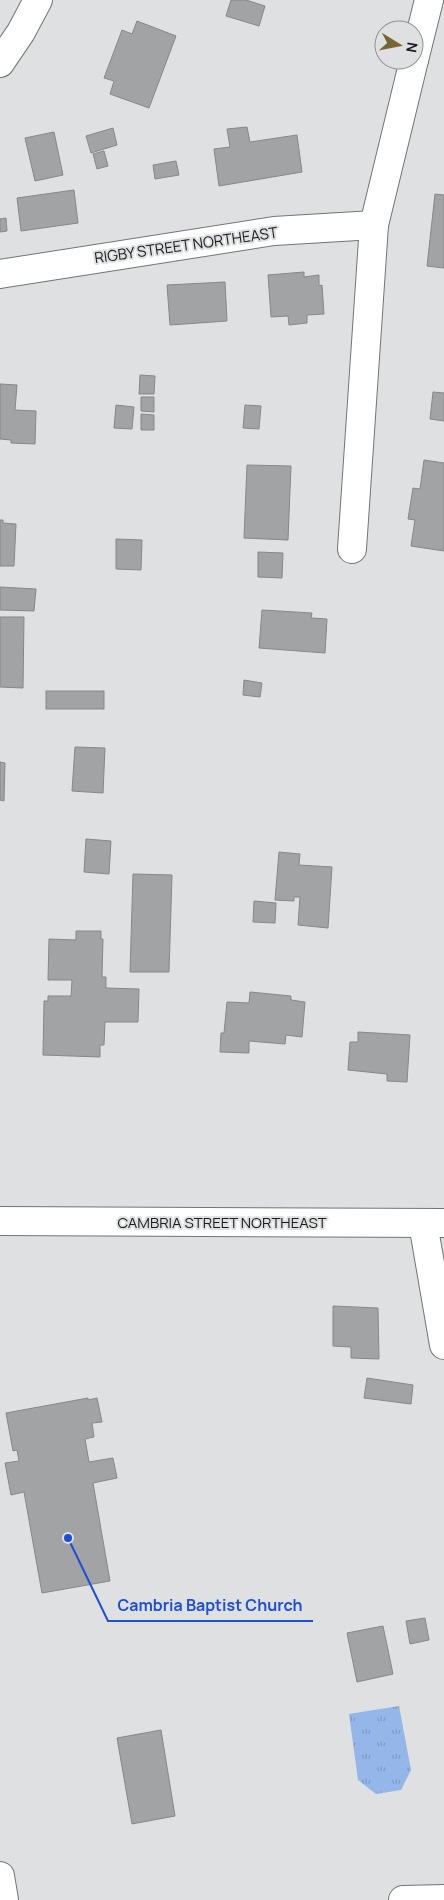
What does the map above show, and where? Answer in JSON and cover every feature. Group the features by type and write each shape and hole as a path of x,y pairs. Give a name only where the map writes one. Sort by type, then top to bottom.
{"street":[{"path":"0,63 22,32 38,0"},
{"path":"424,20 429,0"},
{"path":"352,549 374,225 412,70"},
{"name":"RIGBY STREET NORTHEAST","path":"0,274 274,231 374,225"},
{"name":"CAMBRIA STREET NORTHEAST","path":"0,1221 433,1223"},
{"path":"433,1223 444,1345"},
{"path":"0,1876 4,1900"},
{"path":"404,1900 444,1899"}],"green space":[{"path":"399,1706 411,1770 401,1790 376,1794 358,1780 349,1714"}],"building":[{"path":"231,0 246,0 265,6 259,26 226,16"},
{"path":"137,21 176,36 149,108 110,94 114,81 104,78 122,30 132,34"},
{"path":"247,127 250,142 297,135 302,172 219,186 214,149 230,147 227,129"},
{"path":"113,128 117,145 91,153 86,136"},
{"path":"54,132 63,175 35,181 25,138"},
{"path":"104,151 108,166 97,169 93,154"},
{"path":"176,161 179,175 155,179 153,165"},
{"path":"74,190 78,223 21,231 17,198"},
{"path":"435,194 444,195 444,268 427,266"},
{"path":"6,218 7,231 0,232 0,219"},
{"path":"304,272 304,277 319,275 319,286 322,285 324,314 307,315 307,323 289,325 288,316 271,317 268,275"},
{"path":"225,282 227,321 170,325 167,285"},
{"path":"140,375 155,376 154,394 139,394"},
{"path":"0,384 17,385 15,410 36,411 35,444 11,443 11,440 0,439"},
{"path":"433,392 444,393 444,421 430,419"},
{"path":"141,397 154,397 154,412 141,411"},
{"path":"116,405 134,407 132,429 114,428"},
{"path":"245,405 261,406 259,429 243,428"},
{"path":"141,414 154,415 154,430 141,430"},
{"path":"424,460 444,463 444,551 411,546 415,520 408,519 413,488 420,489"},
{"path":"247,465 291,466 288,540 244,538"},
{"path":"0,520 3,520 3,523 16,524 14,566 0,566"},
{"path":"116,539 142,540 141,570 116,569"},
{"path":"258,552 283,553 282,578 258,577"},
{"path":"0,587 36,589 34,611 0,610"},
{"path":"262,610 312,613 311,618 327,619 325,653 259,648"},
{"path":"0,617 24,617 23,688 0,687"},
{"path":"244,680 262,683 260,697 243,695"},
{"path":"46,691 104,691 104,709 46,709"},
{"path":"75,747 105,748 103,793 72,791"},
{"path":"0,762 5,763 4,801 0,800"},
{"path":"86,839 111,841 109,874 84,872"},
{"path":"279,852 300,854 299,865 332,867 328,928 298,925 300,897 294,897 294,901 275,900"},
{"path":"133,874 172,875 169,972 130,972"},
{"path":"254,901 276,903 275,923 253,922"},
{"path":"76,931 101,931 101,939 103,939 102,977 106,977 106,988 139,989 138,1022 105,1022 104,1045 100,1045 100,1057 43,1055 44,1001 48,1001 48,996 71,996 72,980 48,980 49,939 76,940"},
{"path":"250,992 291,996 291,1000 305,1002 302,1037 286,1035 285,1044 249,1041 249,1053 220,1052 221,1033 224,1033 227,1002 249,1003"},
{"path":"358,1032 410,1035 407,1082 387,1081 387,1074 348,1070 350,1042 358,1042"},
{"path":"333,1306 378,1308 379,1359 351,1358 351,1347 333,1346"},
{"path":"367,1378 413,1385 411,1404 364,1398"},
{"path":"88,1398 88,1400 97,1398 102,1422 92,1423 94,1437 85,1439 89,1462 113,1458 117,1478 93,1483 110,1581 42,1593 24,1492 11,1495 5,1463 19,1461 17,1450 13,1451 6,1413"},
{"path":"425,1618 429,1640 410,1644 406,1621"},
{"path":"383,1626 393,1674 357,1682 347,1633"},
{"path":"161,1730 175,1816 132,1824 117,1738"}],"place":[{"name":"Cambria Baptist Church","path":"68,1538"}]}
